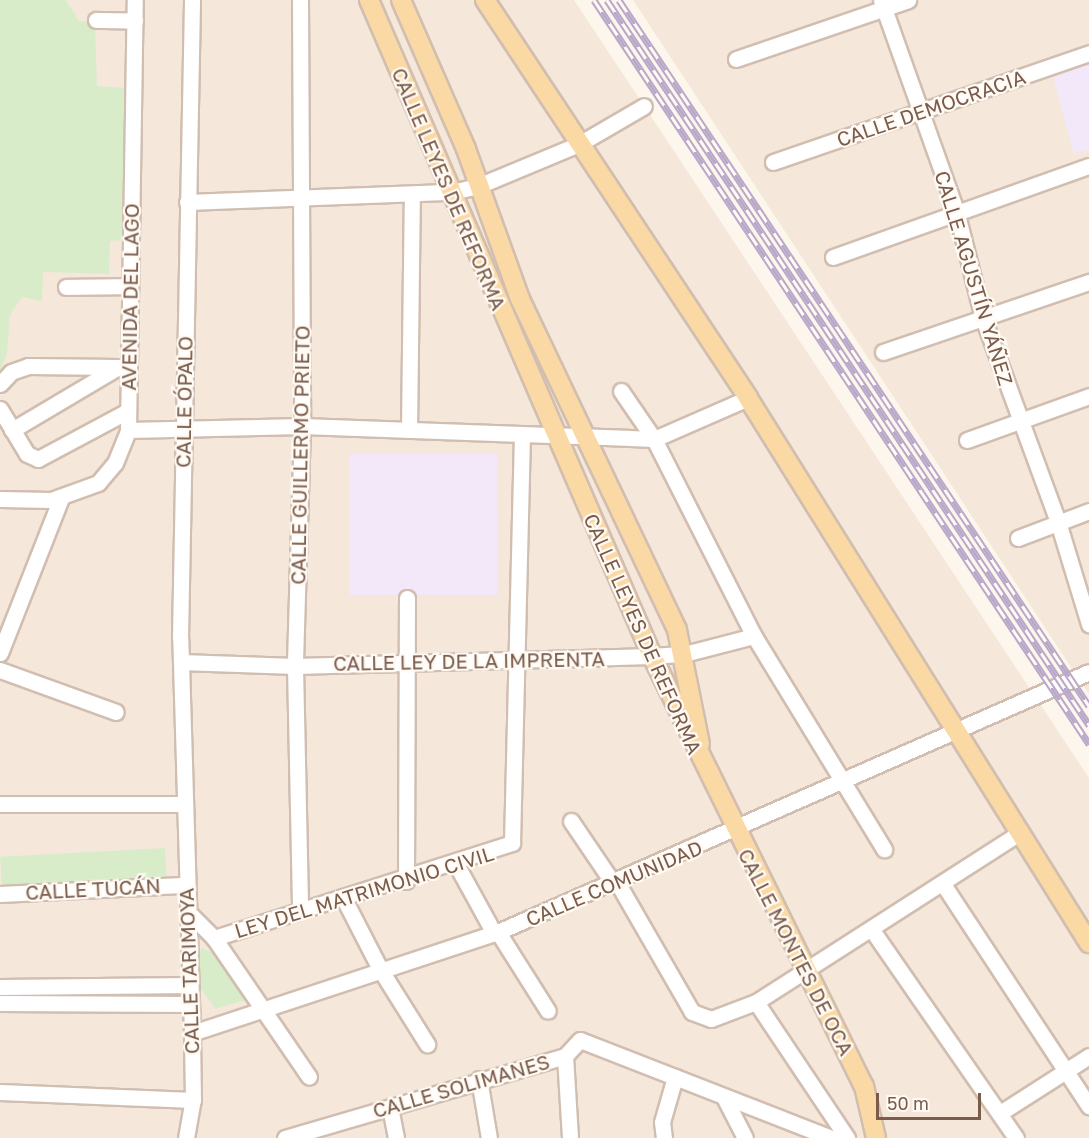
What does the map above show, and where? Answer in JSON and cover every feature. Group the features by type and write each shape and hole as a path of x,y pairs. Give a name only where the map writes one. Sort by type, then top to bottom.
{"main road":[{"name":"CALLE LEYES DE REFORMA","path":"369,0 554,435 705,770"},
{"name":"CALLE LEYES DE REFORMA","path":"401,0 443,93 478,186 497,245 584,436 663,598 684,654 705,770"},
{"path":"485,0 748,399 958,730 1018,834 1089,943"},
{"name":"CALLE MONTES DE OCA","path":"705,770 864,1086 876,1138"}],"street":[{"name":"AVENIDA DEL LAGO","path":"0,499 26,503 61,498 98,483 115,463 128,430 123,368 130,286 135,0"},
{"name":"CALLE ÓPALO","path":"185,804 181,662 192,0"},
{"name":"CALLE GUILLERMO PRIETO","path":"300,0 303,200 302,426 295,666 300,910"},
{"path":"736,59 883,4 909,0"},
{"name":"CALLE AGUSTÍN YÁÑEZ","path":"883,4 957,214 983,318 1058,522 1089,623"},
{"path":"96,20 135,21"},
{"name":"CALLE DEMOCRACIA","path":"773,162 1089,53"},
{"path":"187,202 303,200 452,192 478,186 579,144 644,106"},
{"path":"833,257 1089,166"},
{"path":"409,430 412,195"},
{"path":"883,352 1089,282"},
{"path":"66,287 130,286"},
{"path":"0,384 11,372 28,366 123,368"},
{"path":"12,430 123,368"},
{"path":"621,391 654,439 754,636 845,781 884,849"},
{"path":"966,440 1089,396"},
{"path":"128,430 302,426 654,439 748,399"},
{"path":"0,409 31,458 128,411"},
{"path":"518,662 522,435"},
{"path":"0,653 61,498"},
{"path":"1018,538 1089,511"},
{"path":"405,881 406,598"},
{"name":"CALLE LEY DE LA IMPRENTA","path":"181,662 295,666 518,662 652,656 684,654 754,636"},
{"name":"LEY DEL MATRIMONIO CIVIL","path":"189,913 214,938 343,897 405,881 512,843 518,662"},
{"path":"0,670 116,712"},
{"name":"CALLE COMUNIDAD","path":"192,1033 496,932 734,831 1089,672"},
{"path":"0,804 185,804"},
{"name":"CALLE TARIMOYA","path":"185,804 193,1100 186,1138"},
{"path":"571,821 615,883 700,1017 721,1018 756,1002 872,930 1018,834"},
{"path":"456,864 496,932 548,1011"},
{"path":"943,884 1089,1106"},
{"name":"CALLE TUCÁN","path":"0,894 187,885"},
{"path":"343,897 380,969 427,1044"},
{"path":"872,930 1016,1138"},
{"path":"214,938 309,1077"},
{"path":"0,987 190,985"},
{"path":"756,1002 847,1138"},
{"path":"0,1003 191,1004"},
{"name":"CALLE SOLIMANES","path":"285,1138 301,1136 479,1079 565,1056 580,1040 831,1138"},
{"path":"565,1056 570,1138"},
{"path":"1000,1113 1089,1056"},
{"path":"664,1138 662,1122 675,1077"},
{"path":"479,1079 489,1138"},
{"path":"0,1092 193,1100"},
{"path":"724,1097 745,1138"},
{"path":"390,1107 396,1138"}],"shaded area":[{"path":"0,0 574,0 1089,778 1089,1138 0,1138"},
{"path":"633,0 1089,0 1089,694 1082,684"},
{"path":"1089,64 1089,149 1074,154 1053,77"},
{"path":"350,454 497,454 497,595 350,595"}],"green space":[{"path":"0,0 66,0 79,21 95,22 97,86 125,88 123,240 110,241 109,274 43,272 42,301 22,297 10,315 7,354 0,371"},
{"path":"165,848 167,890 2,899 0,857"},
{"path":"201,948 216,954 249,999 215,1009 194,978"}],"railway":[{"path":"594,0 1089,744"},
{"path":"607,0 1089,725"},
{"path":"619,0 1089,706"}]}
